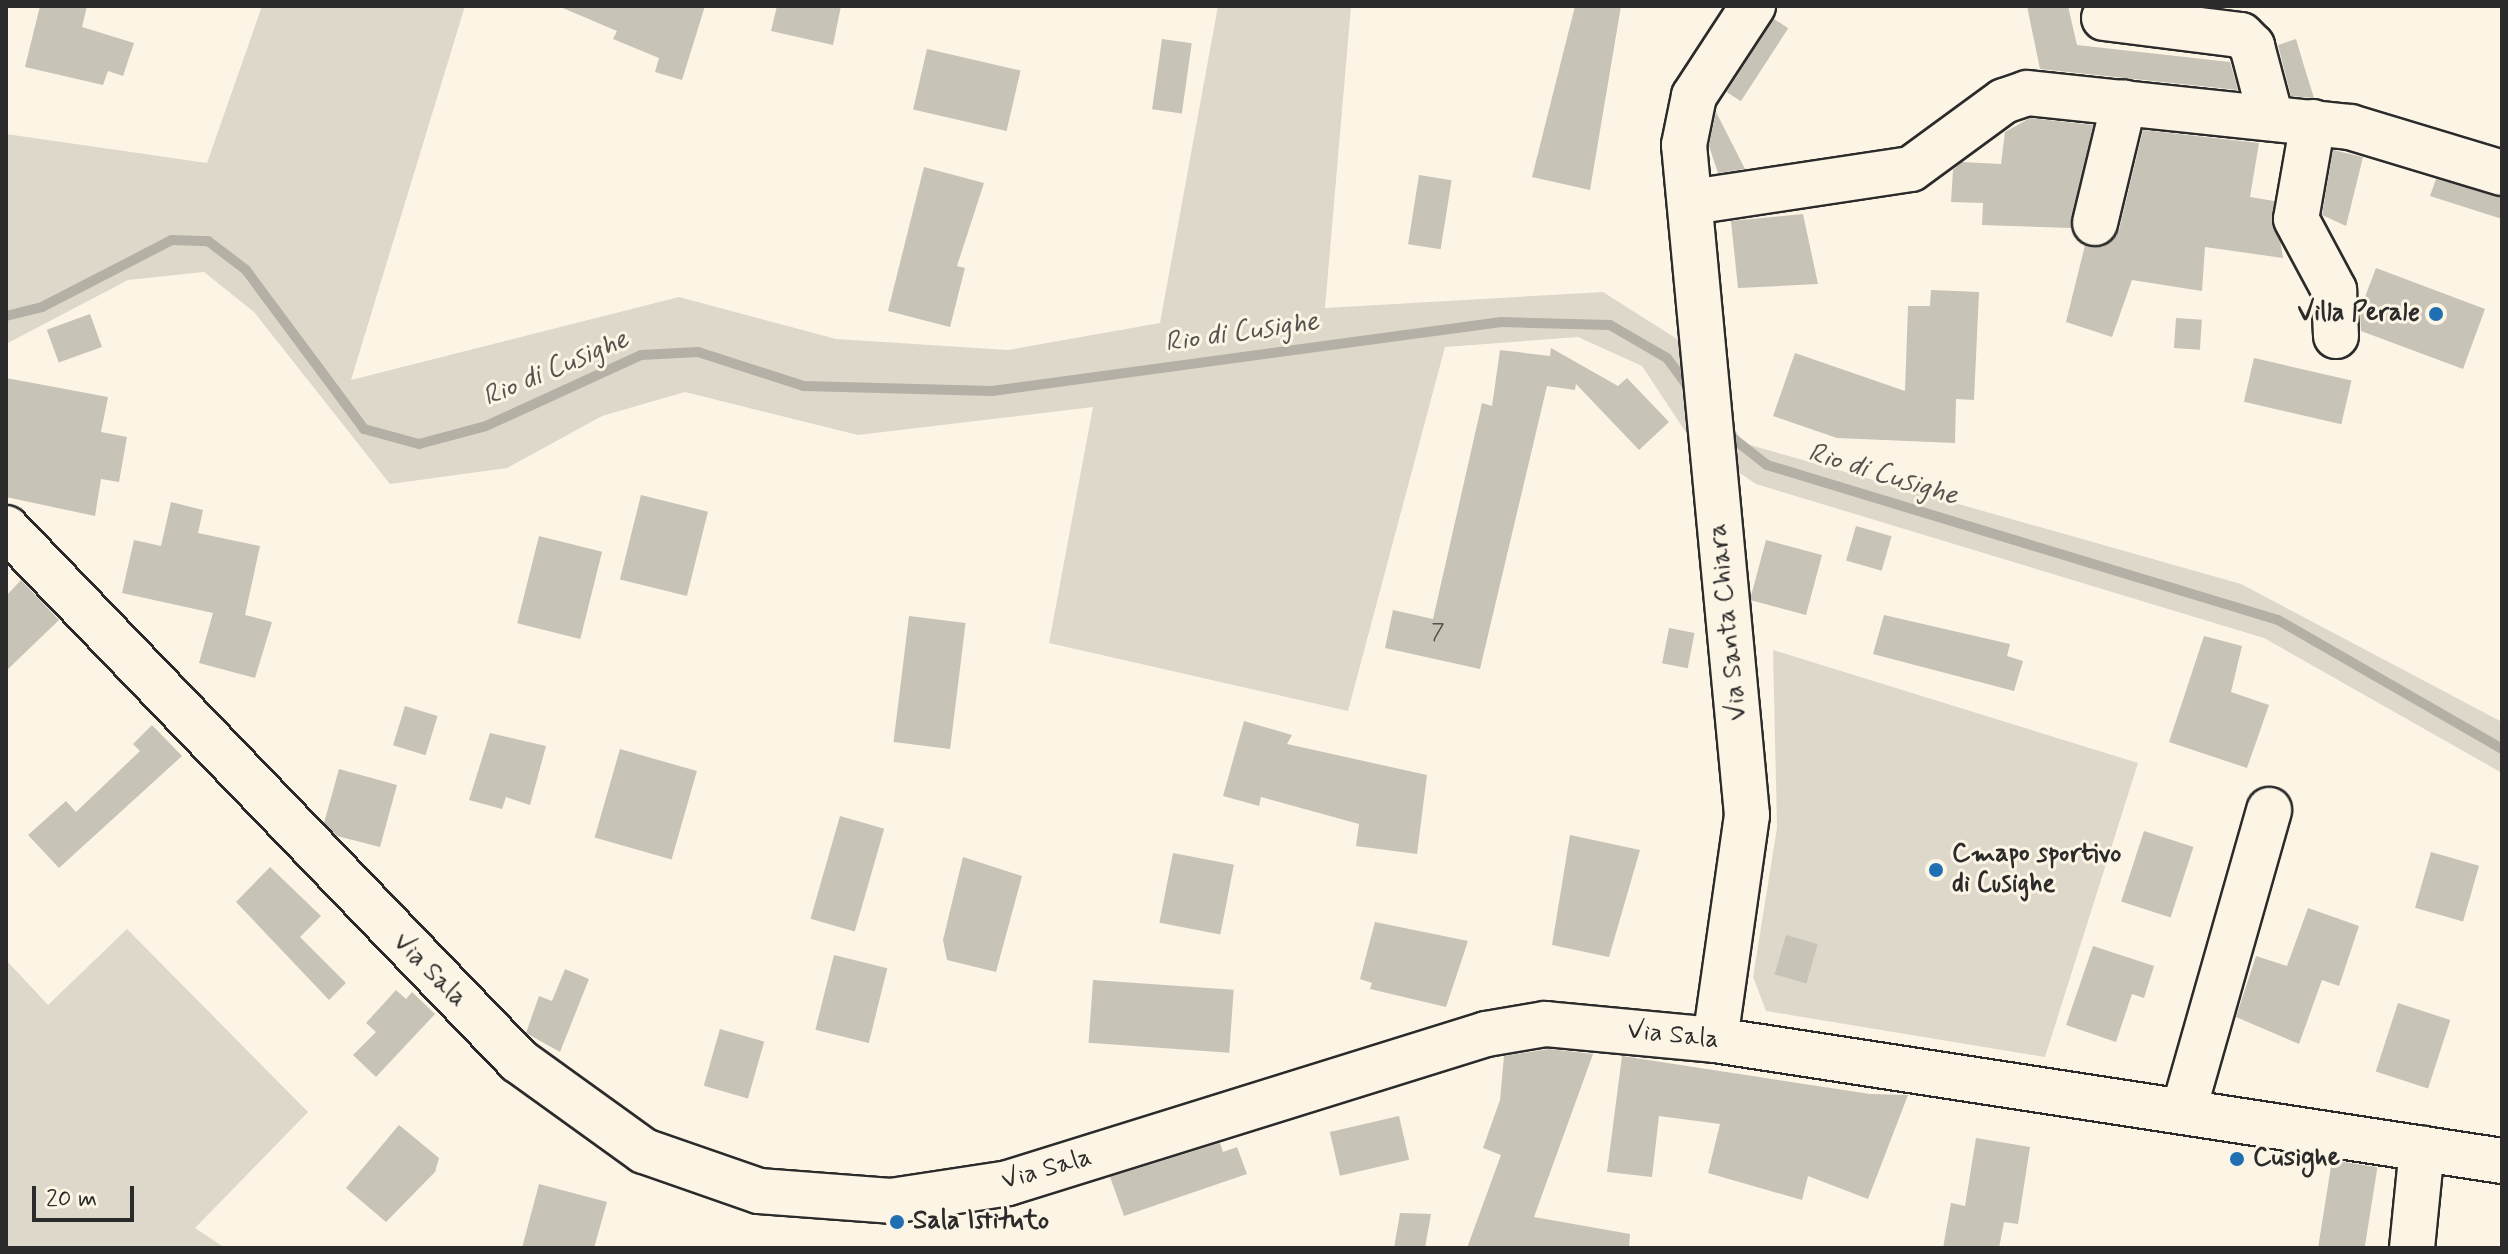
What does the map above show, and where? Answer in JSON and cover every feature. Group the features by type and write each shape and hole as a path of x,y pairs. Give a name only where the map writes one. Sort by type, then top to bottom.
{"street":[{"name":"Via Santa Chiara","path":"1715,1040 1747,815 1711,460 1708,371 1684,145 1688,113 1710,66 1753,6"},
{"path":"2104,18 2241,35 2252,46 2292,120 2296,219 2334,290 2336,336"},
{"path":"1692,202 1911,169 2014,95 2124,102 2366,130 2502,173"},
{"path":"2095,223 2124,102"},
{"name":"Via Sala","path":"7,530 519,1061 596,1123 699,1174 826,1200 947,1194 1008,1183 1515,1027 1715,1040 2184,1109 2502,1161"},
{"path":"2184,1109 2269,810"},
{"path":"2412,1248 2422,1148"}],"shaded area":[{"path":"262,6 465,6 351,380 679,297 836,339 1008,350 1160,323 1218,6 1351,6 1325,308 1603,292 1685,344 1743,443 2241,584 2502,722 2502,773 2264,638 1756,484 1691,440 1642,366 1578,337 1445,347 1348,711 1049,643 1093,407 858,435 685,392 602,416 507,468 390,484 254,312 204,272 128,280 6,344 6,134 207,163"},
{"name":"Cmapo sportivo di Cusighe","path":"1773,650 2138,763 2045,1057 1766,1011 1753,977 1777,828"},
{"path":"127,929 308,1112 195,1228 225,1248 6,1248 6,960 48,1005"}],"building":[{"path":"40,6 87,6 82,27 134,43 123,76 108,71 103,85 25,67"},
{"path":"558,6 705,6 682,80 655,72 659,58 613,39 617,31"},
{"path":"777,6 841,6 833,45 771,31"},
{"path":"1575,6 1621,6 1590,190 1532,177"},
{"path":"2027,6 2068,6 2077,45 2230,62 2238,90 2040,69"},
{"path":"1774,19 1788,28 1741,101 1727,92"},
{"path":"1162,39 1192,43 1182,113 1152,109"},
{"path":"2296,39 2314,98 2291,96 2278,45"},
{"path":"927,49 1021,71 1007,131 913,109"},
{"path":"1716,112 1745,169 1718,173 1709,146"},
{"path":"2030,118 2093,125 2071,228 1982,225 1983,203 1951,202 1953,170 1962,162 2001,164 2005,132"},
{"path":"2143,130 2259,143 2250,197 2274,201 2283,258 2205,247 2202,291 2132,280 2112,337 2066,322 2085,245 2103,247 2119,230"},
{"path":"2333,150 2363,157 2346,226 2322,215"},
{"path":"924,167 984,183 957,266 965,268 950,327 888,311"},
{"path":"1419,175 1452,180 1441,249 1408,244"},
{"path":"2436,179 2502,197 2502,219 2430,196"},
{"path":"1803,214 1818,284 1738,288 1731,221"},
{"name":"Villa Perale","path":"2376,268 2485,309 2463,369 2361,331 2360,310"},
{"path":"1931,290 1979,292 1974,400 1956,399 1955,443 1837,438 1773,416 1795,353 1905,391 1908,306 1930,306"},
{"path":"90,314 102,347 59,363 47,330"},
{"path":"2176,318 2202,320 2200,350 2174,348"},
{"path":"1551,348 1618,386 1627,378 1669,422 1639,450 1576,384 1575,390 1547,386 1480,669 1385,648 1393,610 1433,619 1482,403 1492,406 1500,350 1550,356"},
{"path":"2254,358 2351,380 2341,424 2244,402"},
{"path":"6,378 108,397 101,432 127,437 119,482 101,479 95,516 6,497"},
{"path":"641,495 708,512 687,596 620,579"},
{"path":"171,502 203,510 198,533 260,546 245,615 272,622 255,678 199,663 213,613 122,593 134,540 161,546"},
{"path":"1856,526 1892,536 1882,571 1846,561"},
{"path":"539,536 602,552 580,639 517,623"},
{"path":"1766,540 1822,555 1806,615 1750,600"},
{"path":"21,580 59,620 6,671 6,596"},
{"path":"1884,615 2010,644 2007,656 2023,661 2014,691 1873,654"},
{"path":"909,616 966,623 950,749 894,742"},
{"path":"1669,628 1695,633 1688,668 1662,663"},
{"path":"2204,636 2242,646 2231,692 2269,705 2247,768 2169,742"},
{"path":"405,706 438,716 426,755 393,745"},
{"path":"1244,721 1292,735 1287,744 1427,775 1417,854 1356,846 1359,824 1261,797 1259,806 1223,796"},
{"path":"152,725 182,756 59,868 28,835 66,801 76,812 140,751 133,744"},
{"path":"490,733 546,746 530,805 506,797 502,809 469,800"},
{"path":"620,749 697,771 672,859 595,837"},
{"path":"339,769 397,785 380,847 337,836 324,823"},
{"path":"840,816 884,829 855,932 811,919"},
{"path":"2144,831 2193,847 2171,917 2121,901"},
{"path":"1570,835 1640,850 1609,957 1552,945"},
{"path":"2431,852 2479,866 2463,922 2415,908"},
{"path":"1173,853 1234,865 1220,935 1159,923"},
{"path":"963,857 1022,876 996,972 947,960 943,940"},
{"path":"270,867 321,916 300,937 346,983 329,1000 236,902"},
{"path":"2308,908 2359,926 2339,986 2322,980 2299,1044 2236,1017 2256,956 2287,966"},
{"path":"1375,922 1468,941 1446,1007 1370,989 1372,983 1360,979"},
{"path":"1786,935 1818,944 1806,984 1775,974"},
{"path":"2093,946 2154,966 2144,998 2132,994 2116,1042 2066,1025"},
{"path":"834,955 887,968 869,1043 815,1030"},
{"path":"565,969 589,979 560,1052 526,1033 539,996 552,1001"},
{"path":"1093,980 1234,990 1229,1053 1089,1043"},
{"path":"396,990 406,999 412,992 435,1014 376,1077 353,1055 376,1032 366,1023"},
{"path":"2398,1003 2450,1020 2428,1088 2376,1071"},
{"path":"720,1029 764,1042 748,1098 704,1086"},
{"path":"1549,1049 1593,1054 1534,1217 1630,1234 1629,1248 1467,1248 1501,1155 1483,1148 1500,1100 1504,1056"},
{"path":"1622,1056 1870,1094 1908,1095 1868,1199 1808,1176 1802,1200 1708,1173 1720,1124 1659,1116 1652,1177 1607,1172"},
{"path":"1399,1116 1409,1160 1340,1176 1330,1132"},
{"path":"399,1125 439,1158 435,1172 386,1222 346,1188"},
{"path":"1976,1138 2030,1147 2018,1224 2004,1222 1999,1248 1943,1248 1951,1203 1965,1206"},
{"path":"1220,1143 1223,1152 1237,1147 1247,1174 1124,1216 1110,1177"},
{"path":"2332,1160 2377,1167 2365,1248 2318,1248"},
{"path":"539,1184 607,1202 594,1248 522,1248"},
{"path":"1400,1213 1431,1214 1425,1248 1394,1248"}],"waterway":[{"name":"Rio di Cusighe","path":"6,316 42,307 172,240 208,241 246,270 364,429 419,444 486,426 641,355 698,352 804,386 992,391 1501,322 1610,325 1667,358 1692,392"},
{"name":"Rio di Cusighe","path":"1725,432 1767,465 2278,620 2502,749"}],"place":[{"name":"Villa Perale","path":"2436,314"},
{"name":"Cmapo sportivo di Cusighe","path":"1936,870"},
{"name":"Cusighe","path":"2237,1159"},
{"name":"Sala Istituto","path":"897,1222"}]}
